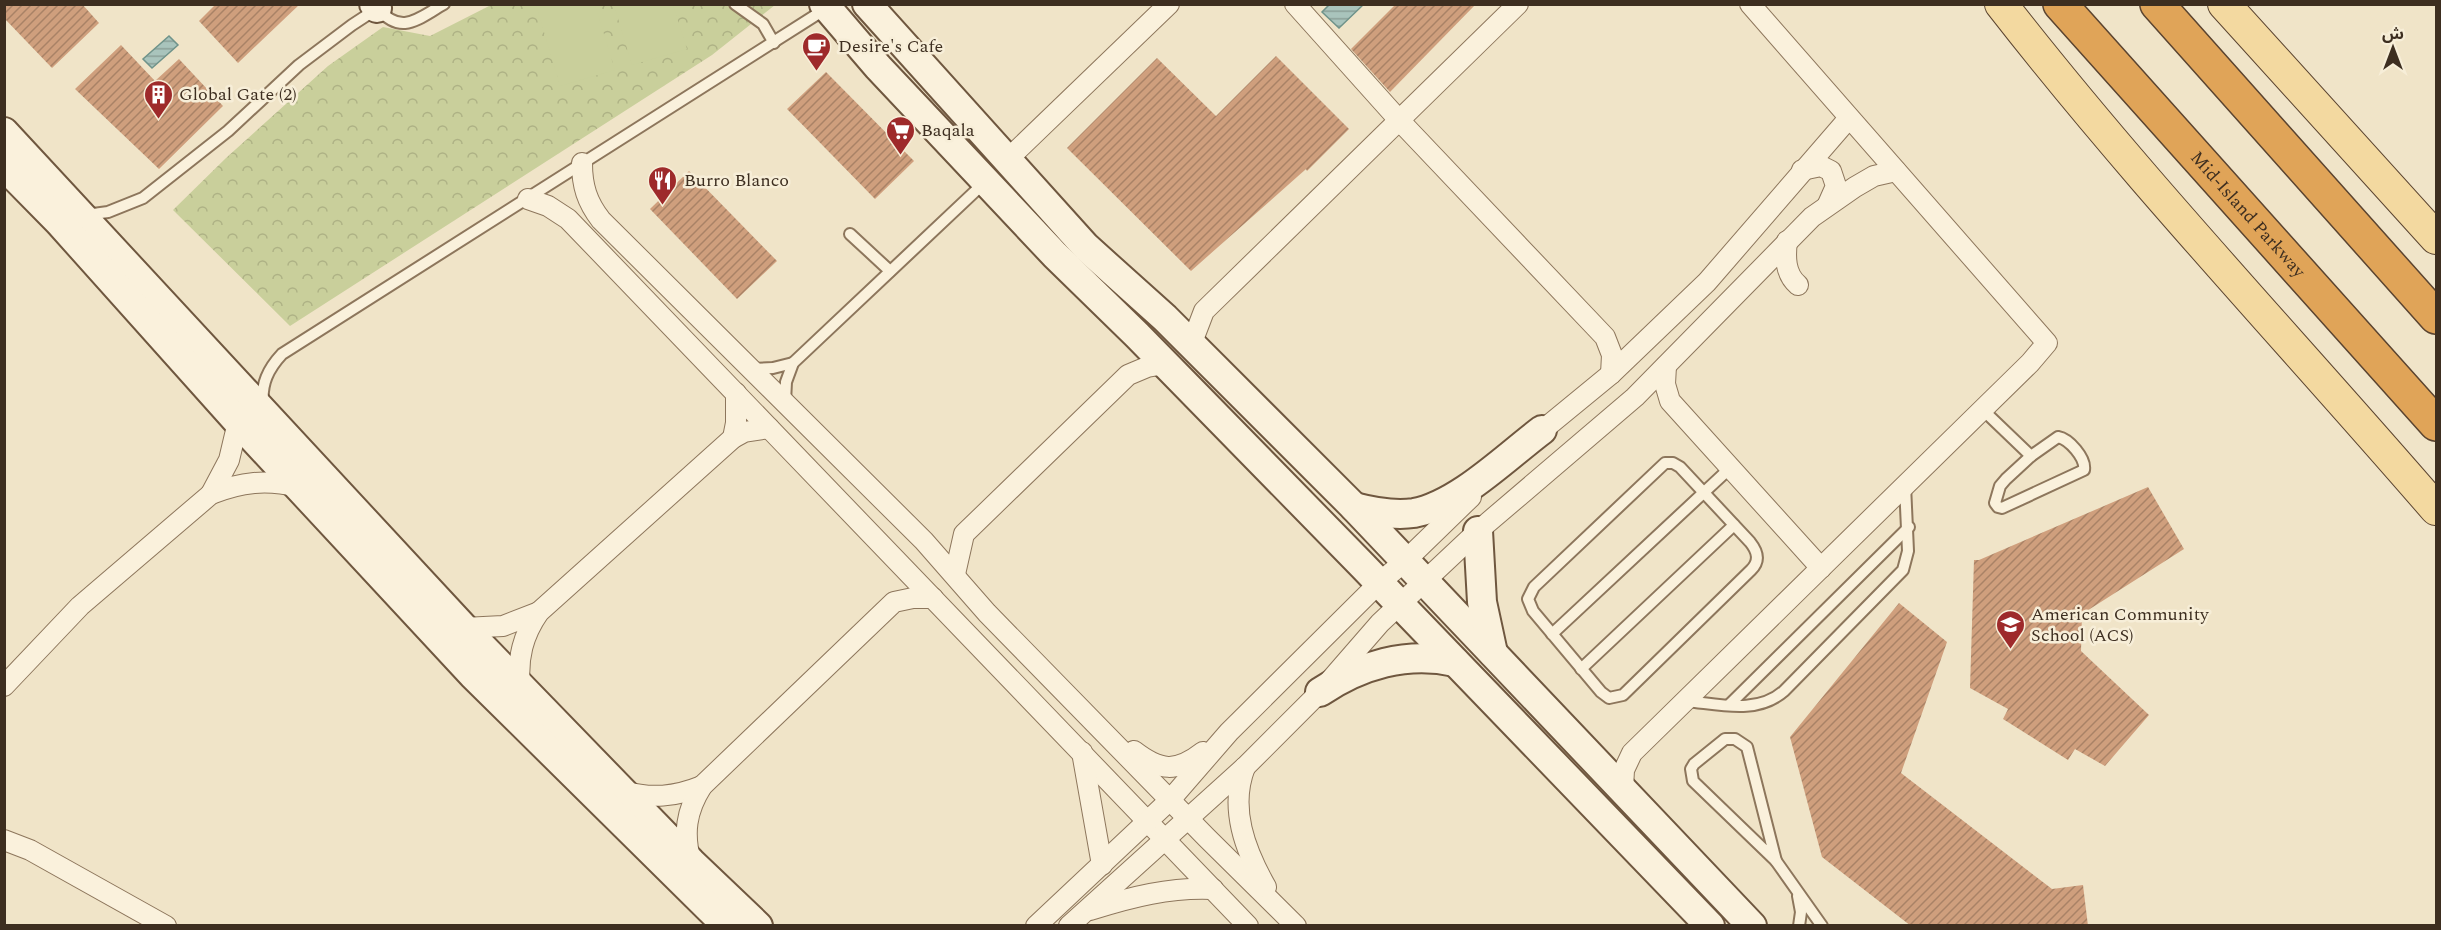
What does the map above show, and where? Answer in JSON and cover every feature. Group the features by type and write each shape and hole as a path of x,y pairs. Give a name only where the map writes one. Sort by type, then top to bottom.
{"highway":[{"name":"Mid-Island Parkway","path":"2060,4 2436,424"},
{"path":"2157,4 2436,317"}],"main road":[{"path":"2001,4 2164,204 2436,509"},
{"path":"2224,4 2436,238"}],"street":[{"path":"867,4 1086,246 1165,318 1354,507 1752,926"},
{"path":"878,67 906,79 983,160 995,165 1007,160 1169,4"},
{"path":"1295,4 1398,119 1605,337 1612,355 1611,374"},
{"path":"1191,345 1204,311 1518,4"},
{"path":"1623,789 1624,770 1632,753 1982,410 2047,343 1750,4"},
{"path":"828,6 878,67 985,182 1379,583 1710,926"},
{"path":"1354,507 1393,514 1413,513 1432,508 1451,500 1542,430 1646,343 1740,246 1802,170 1849,118"},
{"path":"4,132 520,687 691,862 758,926"},
{"path":"582,163 584,190 595,212 924,541 987,613 1290,920"},
{"path":"4,166 59,222 238,422 473,675 728,926"},
{"path":"1802,170 1821,166 1831,171 1836,186 1828,204"},
{"path":"1036,926 1170,800 1229,732 1379,583 1414,572 1478,531 1635,397 1787,242 1828,204 1867,180 1896,171"},
{"path":"985,182 1011,184 1062,231 1086,246"},
{"path":"528,199 548,206 568,219 1166,838 1248,926"},
{"path":"1756,274 1767,273 1794,280 1786,253 1787,242"},
{"path":"1165,318 1204,311"},
{"path":"1128,375 1136,357 1137,335"},
{"path":"1605,337 1624,343 1646,343"},
{"path":"955,574 964,534 1128,375 1147,367 1165,364"},
{"path":"1666,366 1665,384 1670,401 1821,568"},
{"path":"733,438 737,416 736,393"},
{"path":"1635,397 1653,397 1670,401"},
{"path":"212,494 229,460 238,422"},
{"path":"520,687 521,647 525,634 540,612 733,438 744,432 770,428"},
{"path":"1075,919 1245,767 1320,692 1380,622 1399,605 1414,572 1542,430"},
{"path":"4,686 80,606 212,494 232,486 254,482 276,482 298,487"},
{"path":"1478,531 1482,602 1494,655"},
{"path":"924,541 964,534"},
{"path":"894,602 898,583 898,561"},
{"path":"691,862 687,850 687,823 694,797 702,786 894,602 913,598 933,598"},
{"path":"464,628 503,626 540,612"},
{"path":"1320,692 1350,674 1385,662 1428,657 1455,662"},
{"path":"1090,719 1148,762 1169,767 1182,766 1192,761 1229,732"},
{"path":"1082,752 1102,865"},
{"path":"1592,759 1612,760 1632,753"},
{"path":"1245,767 1238,792 1239,818 1244,842 1261,879 1290,920"},
{"path":"622,791 663,796 683,793 702,786"},
{"path":"4,826 30,850"},
{"path":"4,840 30,850 166,926"},
{"path":"1075,919 1155,893 1194,888 1213,889"}],"lane":[{"path":"83,215 108,212 143,198 228,131 299,66 378,6 387,19 400,25 407,24 444,4"},
{"path":"735,4 763,24 774,43"},
{"path":"266,416 262,402 264,381 268,371 282,354 774,43 828,6"},
{"path":"785,402 786,382 793,363 985,182"},
{"path":"850,234 890,272"},
{"path":"752,369 773,368 793,363"},
{"path":"1982,410 2031,456"},
{"path":"2061,438 2067,441 2085,467 2082,473 2002,508 1998,507 1995,503 2003,482 2031,456 2054,439 2061,438"},
{"path":"1669,463 1677,465 1734,525 1756,551 1755,566 1627,691 1618,697 1609,698 1604,695 1530,607 1528,598 1531,590 1661,466 1669,463"},
{"path":"1552,634 1729,468"},
{"path":"1686,701 1762,705 1784,691 1900,575 1908,558 1909,527 1905,485"},
{"path":"1581,669 1734,525"},
{"path":"1730,704 1909,527"},
{"path":"1776,861 1747,747 1735,739 1725,740 1694,764 1691,769 1693,781 1776,861 1822,926"},
{"path":"1797,893 1801,912 1799,926"}],"green space":[{"path":"491,5 775,5 712,55 290,326 173,210 226,158 328,66 383,27 430,36"},
{"path":"536,5 595,5 615,70 560,86"},
{"path":"614,5 673,5 687,49 632,65"}],"water":[{"path":"1330,4 1363,5 1339,28 1322,12"},
{"path":"169,36 178,45 152,68 143,59"}],"building":[{"path":"4,4 82,4 99,23 52,68 4,18"},
{"path":"216,4 300,4 238,63 199,21"},
{"path":"1396,4 1476,4 1390,92 1351,49"},
{"name":"Global Gate (2)","path":"121,45 155,81 179,59 223,106 159,169 75,89"},
{"path":"1276,56 1349,129 1307,171 1306,169 1191,271 1067,148 1157,58 1216,116"},
{"path":"826,72 914,161 875,199 787,109"},
{"path":"689,171 777,261 737,299 650,209"},
{"path":"2148,487 2184,549 2082,614 2081,651 2149,715 2105,766 2075,749 2068,760 2003,719 2008,709 1970,688 1974,560 1979,560"},
{"path":"1899,603 1947,642 1901,773 2052,889 2083,885 2088,926 1911,926 1822,857 1790,737"}],"place":[{"name":"Desire's Cafe","path":"817,72"},
{"name":"Global Gate (2)","path":"158,120"},
{"name":"Baqala","path":"900,156"},
{"name":"Burro Blanco","path":"663,206"},
{"name":"American Community School (ACS)","path":"2010,650"}]}
